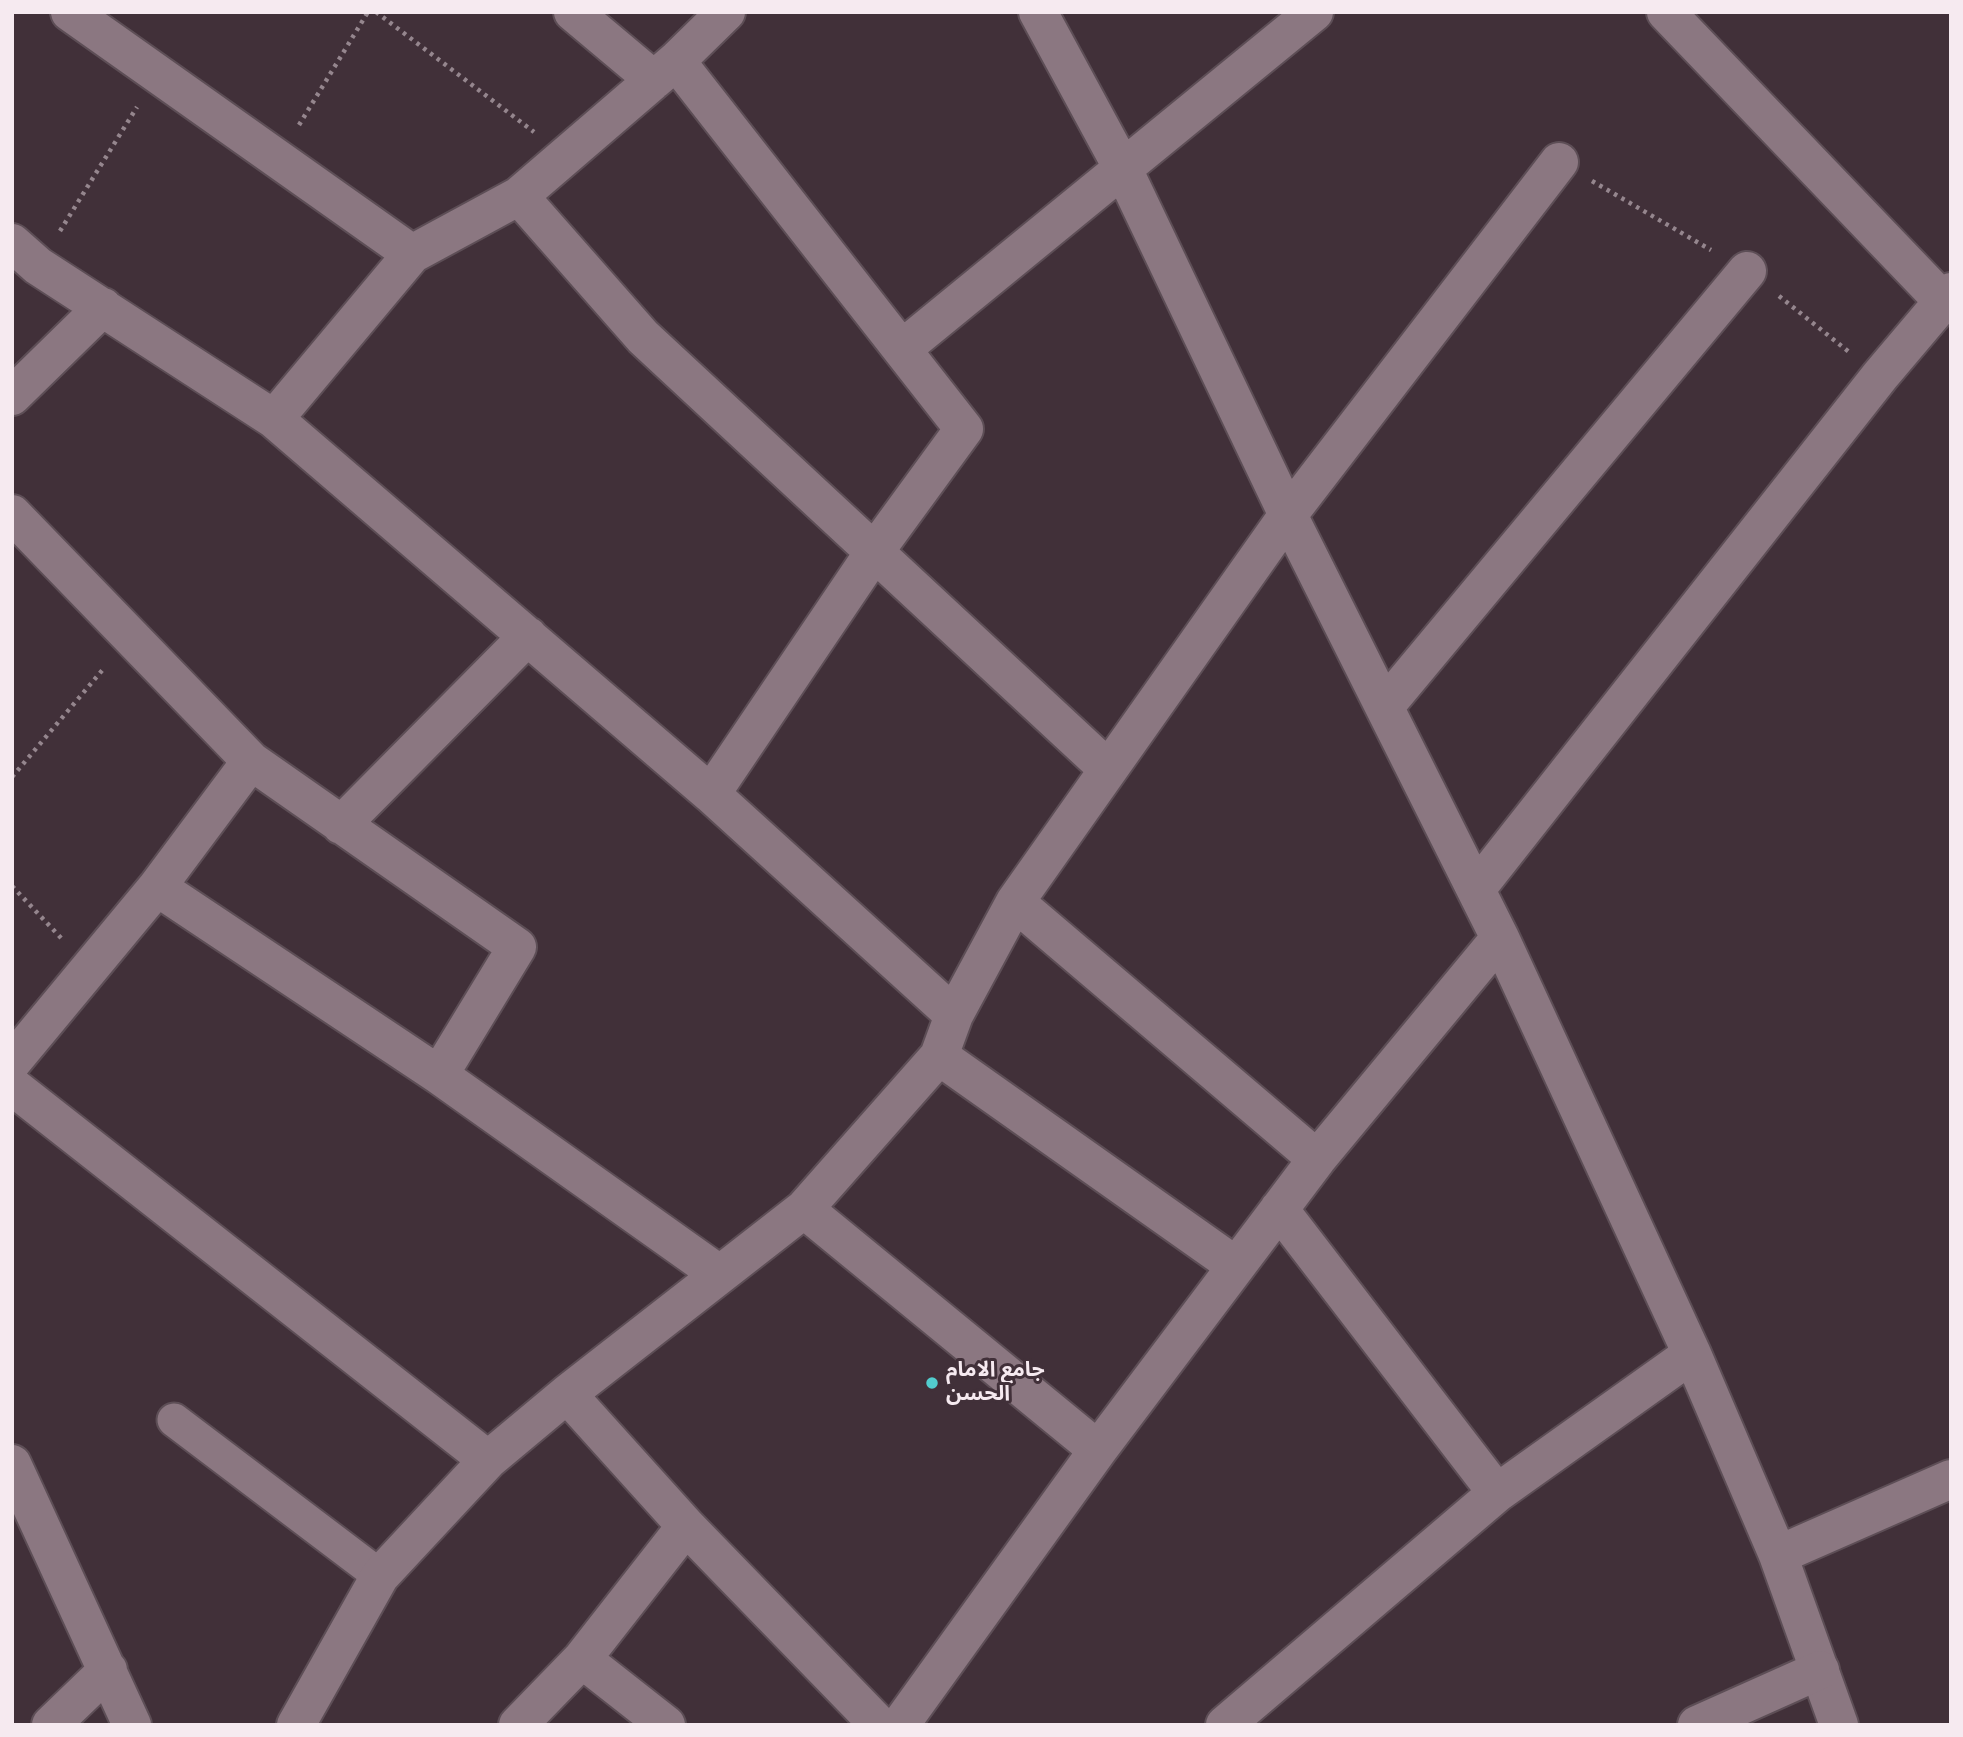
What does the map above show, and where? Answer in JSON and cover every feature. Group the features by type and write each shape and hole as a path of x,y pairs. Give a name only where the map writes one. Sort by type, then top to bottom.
{"street":[{"path":"70,12 412,254"},
{"path":"573,12 665,70 902,349 964,429 875,551 711,794"},
{"path":"274,419 412,254 519,196 665,70 726,12"},
{"path":"1038,12 1122,167 1288,514 1477,888 1692,1354 1778,1555 1839,1725"},
{"path":"902,349 1314,12"},
{"path":"1477,888 1880,376 1947,296 1666,12"},
{"path":"296,1725 380,1576 488,1460 567,1394 804,1209 939,1056 954,1015 1015,902 1288,514 1559,162"},
{"path":"519,196 643,337 1108,769"},
{"path":"25,255 274,419 711,794 954,1015"},
{"path":"1385,706 1747,271"},
{"path":"12,396 103,307"},
{"path":"12,514 251,761 517,947 439,1075"},
{"path":"341,825 528,636"},
{"path":"12,1062 157,887 251,761"},
{"path":"157,887 439,1075 719,1274"},
{"path":"1015,902 1317,1159"},
{"path":"900,1725 1098,1450 1317,1159 1500,938"},
{"path":"939,1056 1236,1266"},
{"path":"12,1086 488,1460"},
{"path":"804,1209 1098,1450"},
{"path":"1279,1209 1497,1493"},
{"path":"1225,1725 1497,1493 1692,1354"},
{"path":"567,1394 685,1526 878,1725"},
{"path":"174,1420 380,1576"},
{"path":"12,1464 132,1725"},
{"path":"1778,1555 1951,1479"},
{"path":"518,1725 582,1659 685,1526"},
{"path":"582,1659 666,1725"},
{"path":"51,1725 108,1670"},
{"path":"1697,1725 1820,1670"}],"path":[{"path":"278,159 368,12"},
{"path":"376,12 565,156"},
{"path":"25,255 157,74"},
{"path":"12,776 130,636"},
{"path":"12,886 90,968"}],"place":[{"name":"جامع الامام الحسن","path":"932,1383"}]}
